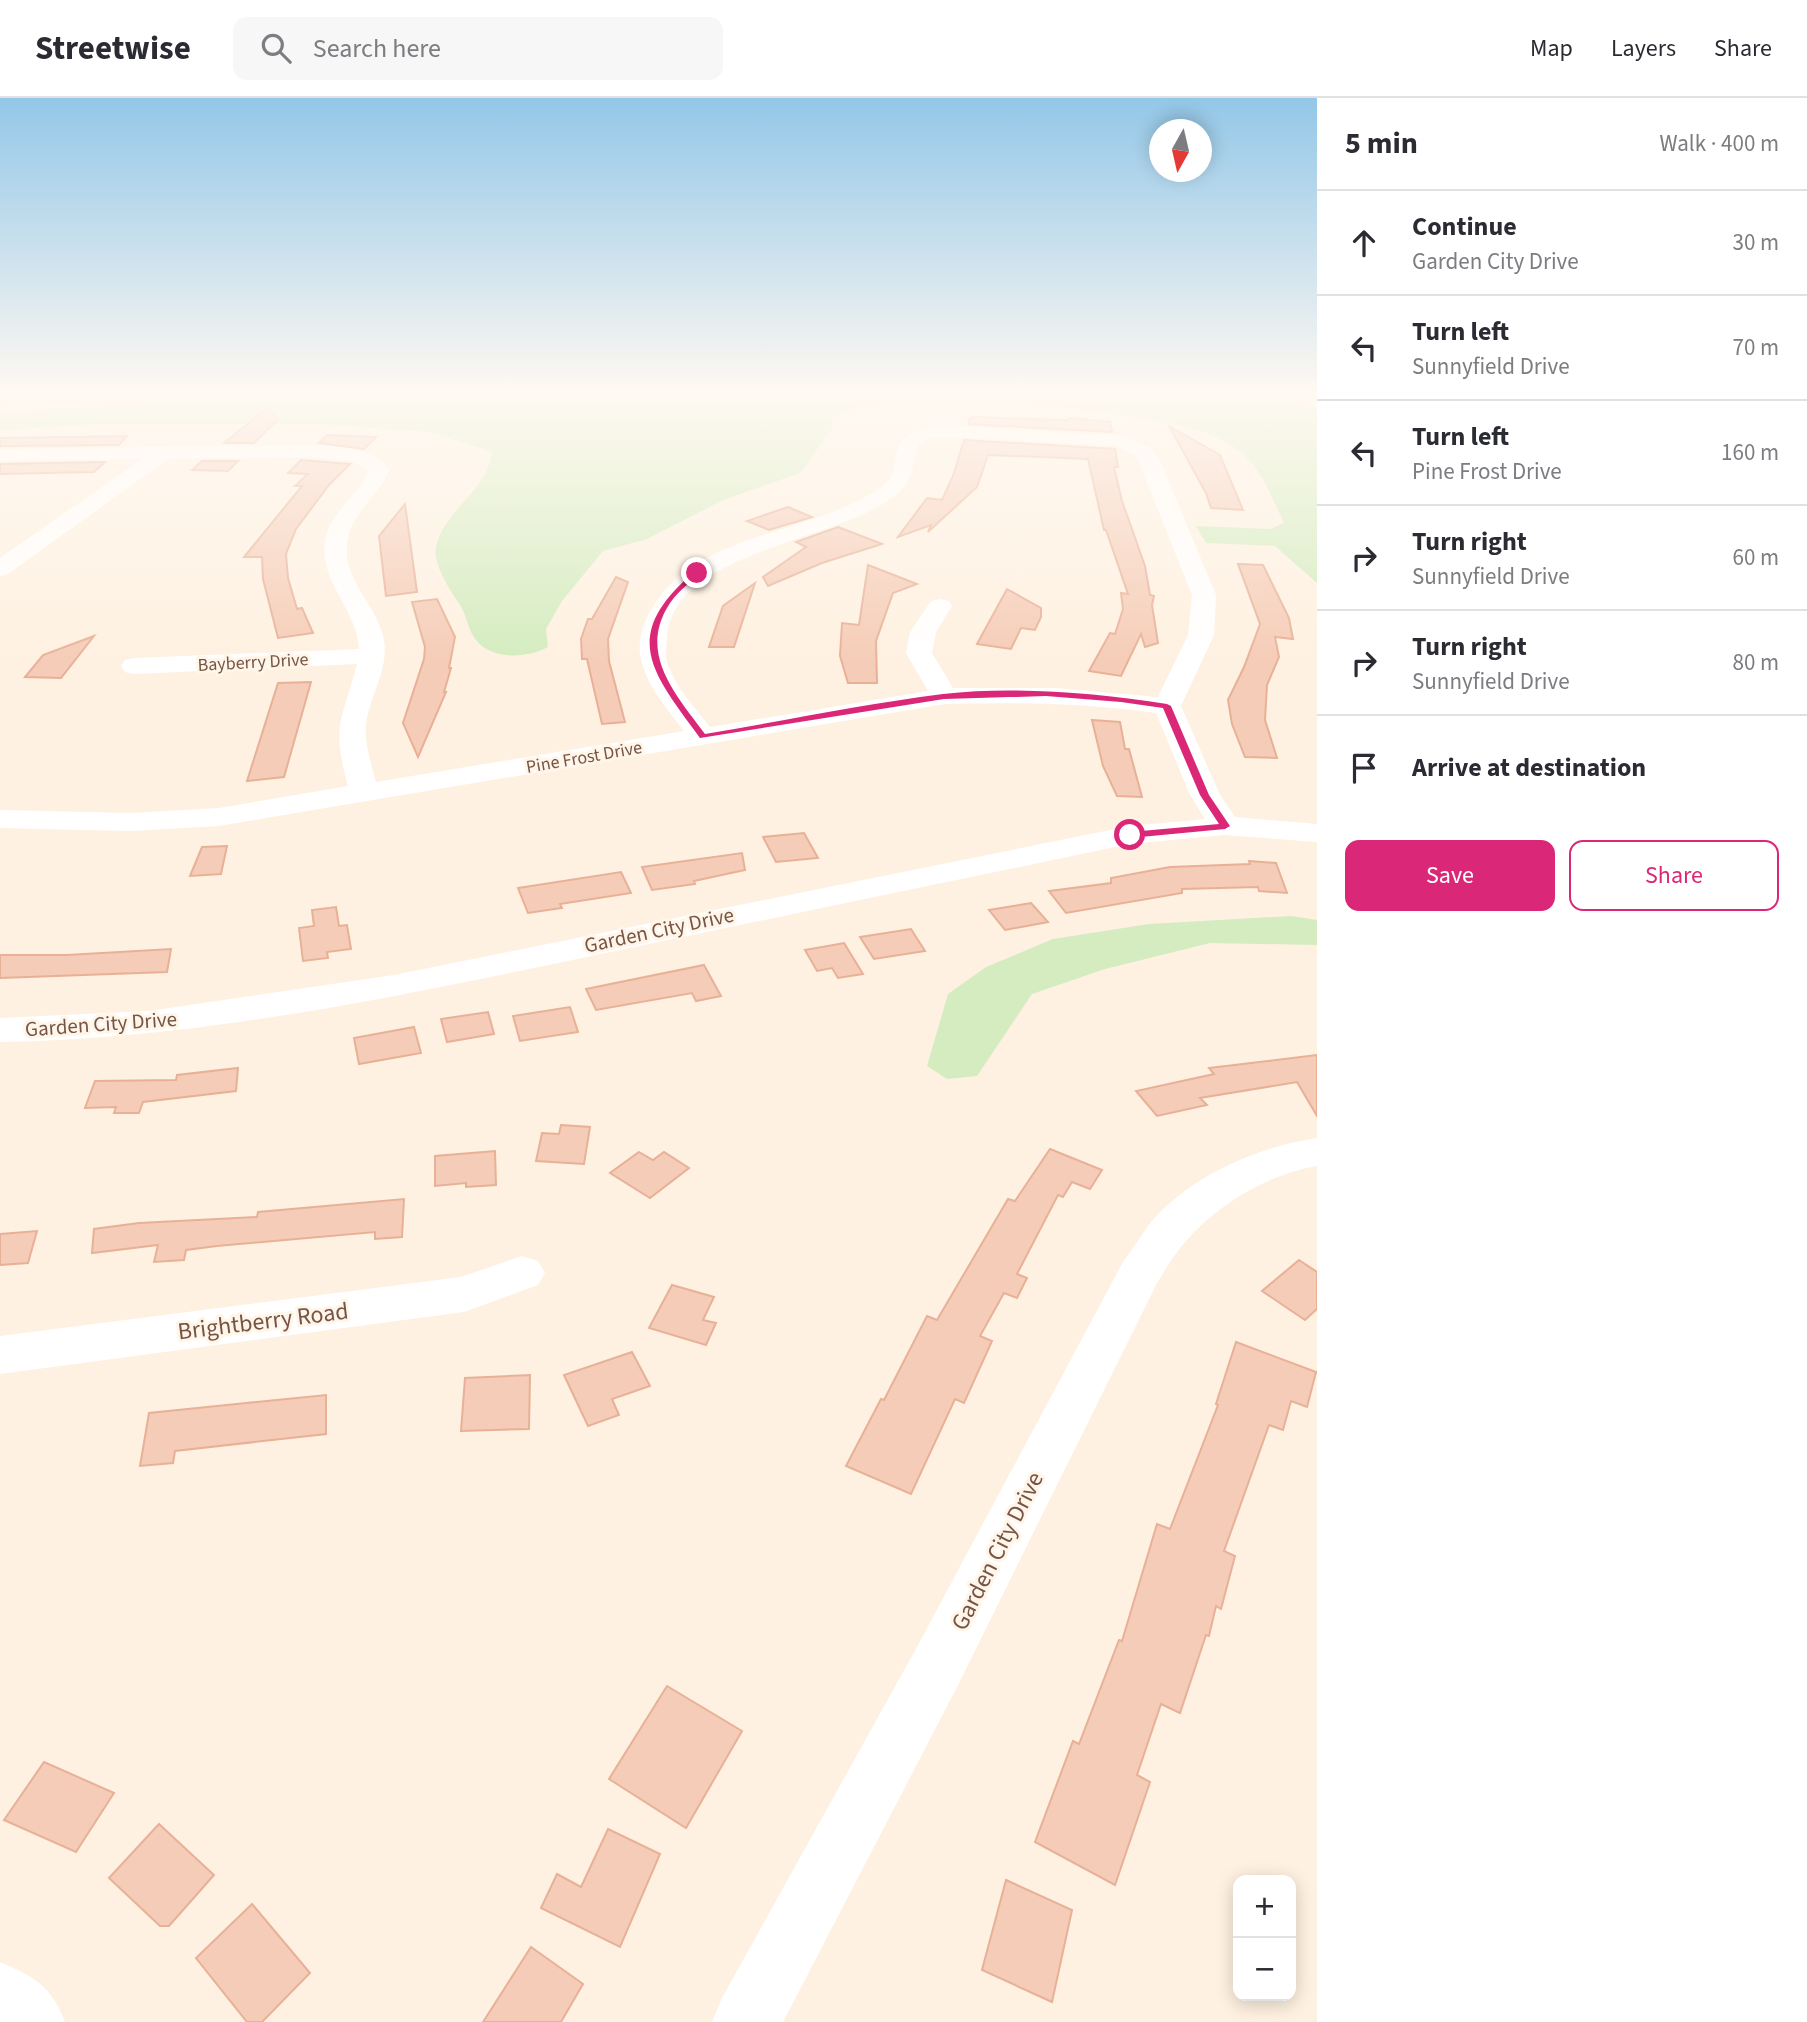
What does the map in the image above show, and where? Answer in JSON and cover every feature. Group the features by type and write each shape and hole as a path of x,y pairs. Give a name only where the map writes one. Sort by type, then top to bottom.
{"street":[{"path":"0,569 120,484"},
{"path":"365,794 350,740 354,714 365,685 372,638 339,576 336,551 338,532 350,510 373,484"},
{"path":"703,737 668,689 653,657 653,630 663,607 676,591 697,573 735,553 843,517 877,499 896,484"},
{"path":"1160,484 1205,595 1201,635 1167,706 1205,795 1225,826"},
{"path":"940,606 923,632 919,653 944,696"},
{"name":"Bayberry Drive","path":"134,666 371,656"},
{"name":"Pine Frost Drive","path":"0,819 131,822 219,817 944,696 1046,694 1121,699 1167,706"},
{"name":"Garden City Drive","path":"0,1030 40,1031 143,1023 272,1007 407,983 1130,835 1225,826 1317,833"},
{"name":"Garden City Drive","path":"746,2022 937,1667 1139,1274 1176,1223 1233,1181 1295,1154 1317,1152"},
{"name":"Brightberry Road","path":"0,1355 464,1294 522,1273"},
{"path":"0,1996 31,2022"}],"green space":[{"path":"478,484 769,484 723,500 647,539 603,551 562,601 546,629 548,647 518,655 496,653 478,643 437,561 436,547 441,533"},
{"path":"1265,484 1317,484 1317,583 1275,546 1206,543 1196,526 1270,529 1284,523"},
{"path":"1291,916 1317,920 1317,945 1210,943 1105,969 1032,994 977,1076 947,1079 927,1066 948,994 986,967 1053,939 1149,924"}],"building":[{"path":"330,484 296,529 286,554 288,578 297,609 302,608 313,633 278,638 263,579 262,557 244,557 302,486 295,486"},
{"path":"949,484 978,484 928,532 931,525 898,537 927,498 942,500"},
{"path":"1094,484 1118,484 1145,566 1150,595 1154,596 1152,605 1158,643 1145,647 1141,634 1121,676 1089,671 1110,633 1115,634 1123,609 1121,593 1128,594 1104,530"},
{"path":"1201,484 1232,484 1243,510 1211,508"},
{"path":"405,504 417,592 386,596 379,536"},
{"path":"788,507 812,517 769,530 747,521"},
{"path":"838,527 882,544 822,563 768,586 763,577 806,547 796,542"},
{"path":"1238,564 1263,565 1289,618 1293,639 1275,637 1279,657 1267,685 1265,720 1277,758 1245,757 1232,724 1228,700 1260,624"},
{"path":"868,565 917,584 893,593 876,641 877,683 848,683 840,656 842,623 859,625"},
{"path":"616,577 628,582 608,639 609,661 625,722 602,724 587,659 582,659 581,639 588,619 592,619"},
{"path":"755,583 734,647 709,647 723,606"},
{"path":"1007,589 1041,608 1041,617 1035,630 1021,628 1011,649 977,644"},
{"path":"437,599 455,637 446,692 418,757 403,723 424,659 425,647 412,602"},
{"path":"94,636 61,678 25,677 43,655"},
{"path":"311,682 284,777 247,781 278,683"},
{"path":"1092,720 1120,722 1125,749 1129,749 1142,797 1117,796 1103,766"},
{"path":"804,833 818,858 776,862 763,837"},
{"path":"227,846 221,874 190,876 202,847"},
{"path":"742,853 745,870 694,881 695,884 652,890 642,867"},
{"path":"1249,861 1276,863 1287,893 1259,891 1258,887 1182,889 1182,893 1066,913 1049,891 1111,883 1111,878 1170,867 1250,864"},
{"path":"621,872 631,893 560,904 562,908 528,913 518,888"},
{"path":"1031,903 1048,922 1005,930 989,910"},
{"path":"336,907 339,926 347,925 351,949 327,952 328,958 303,961 299,928 314,926 312,910"},
{"path":"911,929 925,951 874,959 860,937"},
{"path":"844,943 863,974 838,978 832,968 817,971 805,950"},
{"path":"171,949 167,972 0,978 0,955 67,955"},
{"path":"704,965 721,996 696,1001 692,993 596,1010 586,989"},
{"path":"570,1007 578,1032 520,1041 513,1016"},
{"path":"488,1012 494,1034 447,1042 441,1019"},
{"path":"414,1027 421,1053 359,1064 354,1038"},
{"path":"1317,1055 1317,1116 1297,1082 1200,1098 1207,1105 1157,1116 1136,1091 1214,1074 1209,1068"},
{"path":"238,1068 236,1091 143,1102 139,1113 114,1113 116,1107 85,1108 95,1081 176,1080 177,1075"},
{"path":"561,1125 590,1127 584,1164 536,1161 542,1133 559,1134"},
{"path":"1050,1149 1102,1170 1090,1189 1072,1182 1063,1197 1058,1195 1017,1274 1027,1278 1017,1298 1004,1293 980,1336 992,1341 964,1403 955,1399 911,1494 846,1466 927,1316 937,1320 1008,1199 1015,1201"},
{"path":"495,1151 496,1185 466,1187 466,1183 435,1186 435,1156"},
{"path":"639,1152 653,1160 664,1152 689,1168 650,1198 610,1173"},
{"path":"404,1199 402,1237 375,1239 375,1232 217,1246 186,1250 184,1260 154,1262 158,1245 92,1253 94,1229 139,1223 257,1217 258,1212"},
{"path":"37,1231 28,1263 0,1265 0,1234"},
{"path":"1299,1260 1317,1272 1317,1309 1305,1320 1262,1291"},
{"path":"672,1285 714,1297 703,1320 716,1323 706,1345 649,1328"},
{"path":"1236,1342 1316,1372 1307,1407 1291,1401 1283,1430 1269,1425 1224,1551 1235,1556 1221,1609 1216,1606 1209,1636 1206,1635 1180,1713 1161,1704 1137,1775 1150,1782 1115,1885 1035,1842 1073,1741 1079,1744 1119,1640 1122,1641 1157,1524 1170,1529 1218,1405 1216,1404"},
{"path":"632,1352 650,1386 612,1399 619,1415 588,1426 564,1375"},
{"path":"530,1375 529,1429 461,1431 465,1378"},
{"path":"326,1395 326,1434 175,1451 173,1463 140,1466 149,1413"},
{"path":"667,1686 742,1731 686,1828 609,1779"},
{"path":"44,1762 114,1793 76,1852 4,1820"},
{"path":"159,1824 214,1875 169,1926 160,1926 109,1878"},
{"path":"608,1829 660,1854 620,1947 541,1908 557,1874 581,1887"},
{"path":"1006,1880 1072,1910 1052,2002 982,1970"},
{"path":"252,1904 310,1973 262,2022 247,2022 196,1958"},
{"path":"531,1947 583,1984 561,2022 483,2022"}],"route":[{"path":"697,573 676,591 663,607 653,630 653,657 668,689 703,737 944,696 1046,694 1121,699 1167,706 1205,795 1225,826 1130,835"}]}
